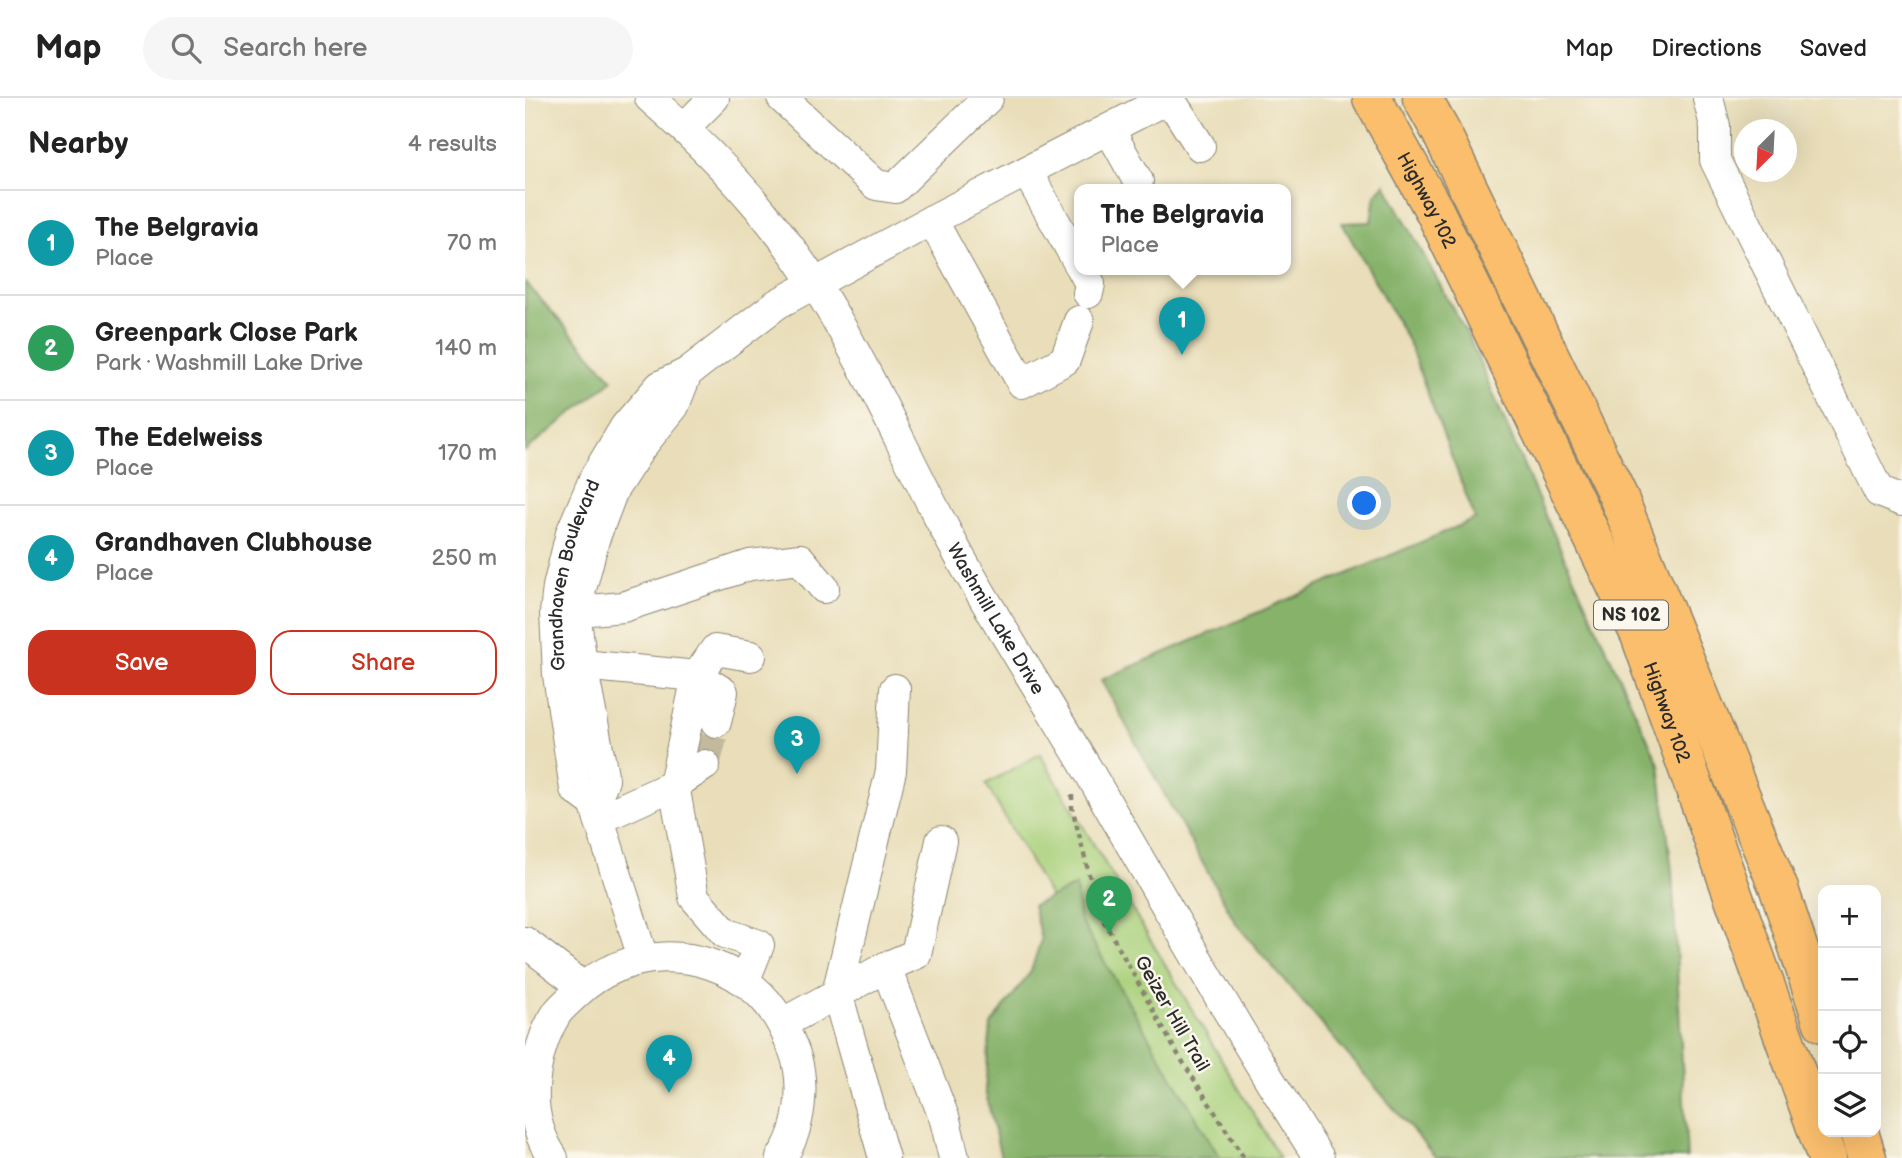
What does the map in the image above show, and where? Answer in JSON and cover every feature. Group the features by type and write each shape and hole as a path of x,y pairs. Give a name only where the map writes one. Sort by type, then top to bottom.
{"highway":[{"name":"Highway 102","path":"1372,98 1435,212 1640,635 1827,1158"},
{"name":"Highway 102","path":"1422,98 1617,494 1779,889 1819,1011"},
{"path":"1861,1137 1867,1158"}],"street":[{"name":"Washmill Lake Drive","path":"650,98 733,178 787,243 814,283 863,368 964,565 1179,929 1319,1158"},
{"path":"684,128 714,98"},
{"path":"782,98 876,185 895,188 988,98"},
{"path":"1708,98 1715,126 1715,160 1878,492 1902,501"},
{"name":"Grandhaven Boulevard","path":"643,958 596,811 575,789 558,675 565,612 613,490 641,447 674,406 687,373 777,304 932,220 1159,103 1175,107 1200,146"},
{"path":"1109,129 1138,181"},
{"path":"1027,172 1074,255"},
{"path":"932,220 1023,383 1065,360 1079,321"},
{"path":"565,612 623,607 750,565 800,559 824,589"},
{"name":"Grandhaven Boulevard","path":"565,612 582,665 604,780 596,811"},
{"path":"744,982 759,944 725,933 694,897 674,785 697,676 715,650 751,656"},
{"path":"582,665 697,676 723,692 716,722"},
{"path":"884,1158 837,993 891,771 895,689"},
{"path":"596,811 674,785 705,765"},
{"path":"783,1023 886,967 916,954 941,841"},
{"path":"525,942 583,987"},
{"path":"553,1158 542,1141 532,1097 531,1051 558,1011 590,980 643,958 675,957 717,966 744,982 754,989 783,1023 798,1063 800,1107 787,1155"},
{"path":"886,967 945,1120 954,1158"}],"path":[{"name":"Geizer Hill Trail","path":"1072,794 1072,807 1098,910 1174,1048 1244,1158"}],"green space":[{"path":"1385,184 1470,340 1541,506 1659,764 1672,871 1687,1158 1436,1158 1237,925 1101,680 1475,519 1408,341 1342,223 1371,222 1375,195"},
{"path":"525,282 613,380 525,451"},
{"path":"1040,754 1280,1158 1159,1158 1156,1083 986,784"},
{"path":"1076,886 1080,920 1220,1158 1001,1158 985,1090 991,1025 1031,971 1041,940 1033,905"}],"tunnel":[{"path":"705,765 716,722"}],"place":[{"name":"The Belgravia","path":"1182,355"},
{"name":"The Edelweiss","path":"797,774"},
{"name":"Greenpark Close Park","path":"1109,934"},
{"name":"Grandhaven Clubhouse","path":"669,1093"}]}
